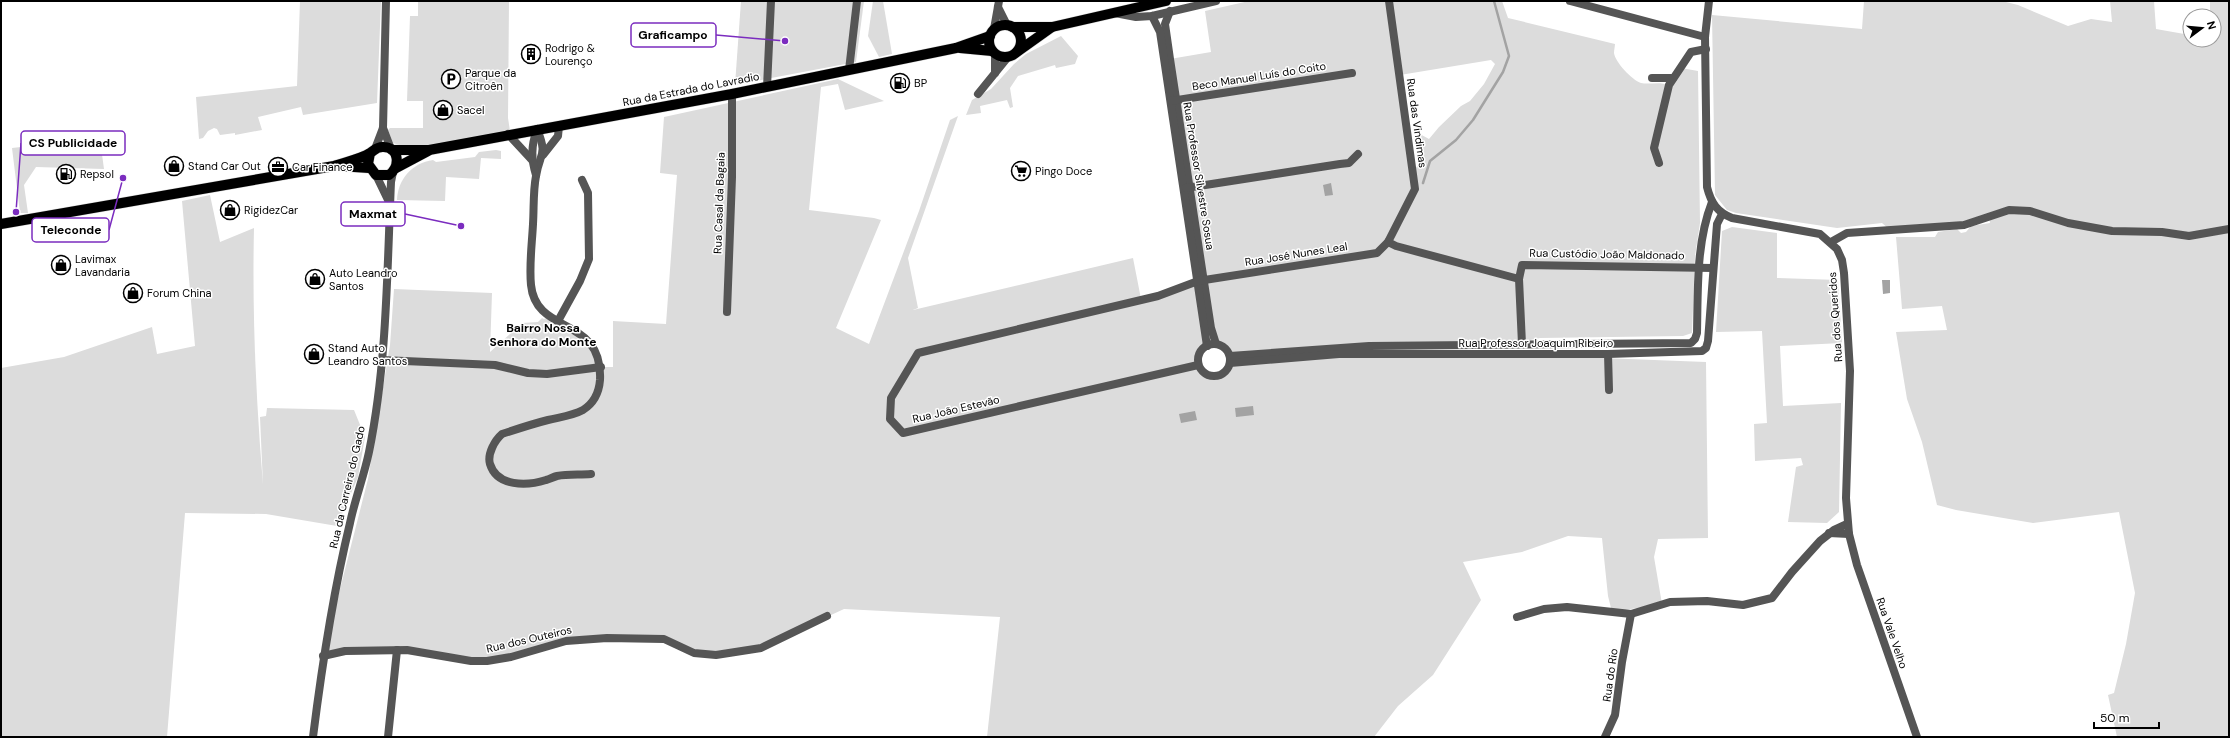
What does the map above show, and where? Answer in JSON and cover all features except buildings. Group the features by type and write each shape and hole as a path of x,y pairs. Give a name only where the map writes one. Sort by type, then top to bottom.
{"main road":[{"path":"1052,26 1013,54 993,52 989,46 992,32 1010,26 1052,26 1166,1"},
{"path":"1010,26 1020,38 1013,54"},
{"name":"Rua da Estrada do Lavradio","path":"392,150 429,150 508,134 732,94 956,48 992,32"},
{"name":"Rua da Estrada do Lavradio","path":"956,48 993,52"},
{"path":"1,224 334,166 383,147 392,150 397,159 394,170 385,176 373,172 334,166"},
{"name":"Rua da Estrada do Lavradio","path":"394,170 429,150"},
{"path":"372,151 368,160 373,172"}],"street":[{"path":"386,1 383,128 392,150"},
{"path":"766,87 771,1"},
{"path":"849,70 857,1"},
{"path":"1112,13 1136,18 1152,16 1216,1"},
{"name":"Rua das Vindimas","path":"1388,242 1415,189 1389,1"},
{"path":"1570,1 1705,37"},
{"path":"1709,1 1705,37 1707,187 1712,202 1722,214"},
{"path":"998,4 1010,26"},
{"path":"992,32 998,4"},
{"name":"Rua Professor Silvestre Sosua","path":"1170,11 1165,24 1173,100"},
{"name":"Rua Professor Silvestre Sosua","path":"1152,16 1160,32 1173,100 1212,345"},
{"path":"1659,163 1654,148 1669,85 1691,52 1706,49"},
{"path":"993,52 995,73"},
{"path":"978,94 1013,54"},
{"name":"Beco Manuel Luís do Coito","path":"1173,100 1352,73"},
{"path":"1652,78 1673,78"},
{"name":"Rua Casal da Bagaia","path":"726,312 732,177 732,94"},
{"path":"559,126 558,136 543,155 536,175 531,285 536,304 544,313 586,338 594,346 601,367 600,390 595,399 587,406 560,418 502,434 495,440 489,460 491,466 499,477 512,483 529,484 557,476 591,474"},
{"path":"372,151 383,128"},
{"path":"537,130 542,142 543,155"},
{"path":"536,175 532,160 533,142 537,130"},
{"path":"508,134 532,160"},
{"path":"1187,188 1340,164 1349,162 1358,154"},
{"name":"Rua da Carreira do Gado","path":"313,737 323,656 350,523 368,453 382,360 390,203 394,170"},
{"path":"373,172 390,203"},
{"path":"558,321 580,281 589,259 588,192 582,180"},
{"name":"Rua Professor Joaquim Ribeiro","path":"1230,359 1369,346 1691,343 1695,339 1697,333 1698,290 1705,219 1712,202"},
{"path":"1831,242 1847,233 1964,225 2009,210 2030,211 2068,223 2112,231 2162,232 2189,236 2229,229"},
{"name":"Rua Professor Joaquim Ribeiro","path":"1230,359 1339,354 1608,354 1702,351 1706,348 1708,341 1717,224 1722,214"},
{"name":"Rua dos Queridos","path":"1722,214 1732,218 1820,234 1831,242 1842,260 1850,371 1847,524 1849,534"},
{"path":"1388,242 1396,246 1519,279 1522,344"},
{"name":"Rua José Nunes Leal","path":"1201,281 1377,252 1388,242"},
{"name":"Rua Custódio João Maldonado","path":"1519,279 1522,265 1700,266"},
{"path":"1700,266 1713,268"},
{"name":"Rua João Estevão","path":"1198,365 903,433 890,419 891,398 918,352 1158,296 1201,281"},
{"path":"1698,290 1712,291"},
{"path":"1212,345 1226,349 1230,359 1225,373 1214,377 1205,374 1198,365 1199,354 1212,345"},
{"path":"1608,354 1609,390"},
{"path":"382,360 495,365 528,373 547,374 601,367"},
{"path":"1517,617 1544,609 1567,607 1631,614 1670,602 1707,601 1743,605 1772,598 1792,572 1830,533 1840,526 1847,524"},
{"path":"1830,533 1849,534"},
{"name":"Rua Vale Velho","path":"1849,534 1857,565 1917,737"},
{"name":"Rua do Rio","path":"1605,737 1615,715 1622,662 1631,614"},
{"name":"Rua dos Outeiros","path":"323,656 345,651 397,650 423,652 471,661 487,661 511,657 566,641 607,638 664,639 694,653 716,656 761,648 827,616"},
{"path":"388,737 397,650"}],"shaded area":[{"path":"300,1 381,1 377,103 303,115 301,107 258,117 262,130 235,135 235,133 220,135 217,129 214,128 208,131 203,138 199,139 196,97 297,86"},
{"path":"418,1 509,1 508,118 510,131 434,145 404,146 393,143 388,130 390,128 423,128 423,101 407,101 410,16 418,16"},
{"path":"741,1 864,1 856,62 735,85"},
{"path":"873,1 883,1 892,54 879,57 868,36"},
{"path":"1249,1 1502,1 1508,18 1615,44 1614,53 1617,61 1629,75 1641,83 1661,83 1669,85 1681,68 1698,71 1700,223 1695,256 1692,333 1683,336 1540,338 1511,344 1286,352 1496,354 1706,362 1708,538 1658,539 1654,557 1662,604 1612,612 1608,596 1602,538 1568,536 1522,552 1463,562 1481,600 1433,675 1398,706 1374,737 987,737 1000,617 844,609 775,641 736,653 694,653 664,639 566,641 487,661 423,652 323,656 368,479 390,345 394,289 492,293 490,352 522,323 538,322 542,318 546,318 586,338 601,367 613,367 613,321 666,324 677,175 660,173 664,117 838,79 884,101 845,110 838,84 821,87 809,210 881,220 836,328 869,344 919,211 950,120 958,116 908,258 918,308 913,310 1133,258 1141,299 1198,281 1205,347 1199,354 1198,365 1207,375 1223,373 1228,369 1230,357 1223,347 1216,344 1170,59 1211,52 1205,11","holes":["1491,60 1495,64 1484,84 1470,101 1461,106 1429,139 1418,133 1420,164 1413,170 1400,75"]},
{"path":"1864,1 2002,1 2018,5 2068,26 2091,19 2112,22 2110,1 2154,1 2156,29 2182,34 2182,48 2222,48 2222,8 2210,8 2210,1 2229,1 2229,737 2117,737 2108,695 2114,693 2126,644 2135,593 2119,512 2033,523 1956,510 1937,505 1922,442 1907,399 1896,332 1947,330 1942,306 1902,309 1896,237 1935,237 1938,232 1957,229 1961,233 1966,232 1971,226 1990,223 1989,217 1964,225 1889,229 1882,223 1837,228 1736,213 1727,210 1715,195 1712,15 1862,29"},
{"path":"1061,36 1078,56 1075,64 1056,68 1055,65 1018,76 1010,88 1013,107 1010,108 1007,100 980,106 981,113 966,115 972,100 991,89 1014,64 1026,54"},
{"path":"64,142 101,147 104,169 36,167 24,185 28,213 20,213 12,148"},
{"path":"496,150 501,151 501,159 481,158 479,179 446,177 445,201 397,200 400,185 403,179 413,168 433,160 436,162 475,157 479,152"},
{"path":"1331,183 1333,195 1325,196 1323,185"},
{"path":"210,195 220,242 254,228 255,356 263,485 260,417 266,416 267,408 354,410 365,437 358,477 337,526 266,514 185,513 167,737 1,737 1,368 64,357 152,327 157,354 195,346 182,201"},
{"path":"1732,227 1777,233 1777,278 1838,280 1842,343 1780,346 1783,406 1841,403 1839,512 1827,523 1788,522 1796,467 1803,465 1801,458 1755,461 1754,424 1767,423 1762,331 1716,332 1722,231"},
{"path":"1882,280 1890,280 1890,293 1883,294"},
{"path":"1253,406 1254,415 1236,417 1235,408"},
{"path":"1195,411 1197,420 1181,423 1179,414"}],"waterway":[{"path":"1423,183 1430,161 1456,140 1473,120 1503,72 1509,56 1494,1"}],"place":[{"name":"Graficampo","path":"785,41"},
{"name":"Rodrigo & Lourenço","path":"531,54"},
{"name":"Parque da Citroên","path":"451,79"},
{"name":"BP","path":"900,83"},
{"name":"Sacel","path":"443,110"},
{"name":"Stand Car Out","path":"174,166"},
{"name":"Car Finance","path":"278,167"},
{"name":"Pingo Doce","path":"1021,171"},
{"name":"Repsol","path":"66,174"},
{"name":"Teleconde","path":"123,178"},
{"name":"RigidezCar","path":"230,210"},
{"name":"CS Publicidade","path":"16,212"},
{"name":"Maxmat","path":"461,226"},
{"name":"Lavimax Lavandaria","path":"61,265"},
{"name":"Auto Leandro Santos","path":"315,279"},
{"name":"Forum China","path":"133,293"},
{"name":"Stand Auto Leandro Santos","path":"314,354"}],"district":[{"name":"Bairro Nossa Senhora do Monte","path":"543,335"}]}
